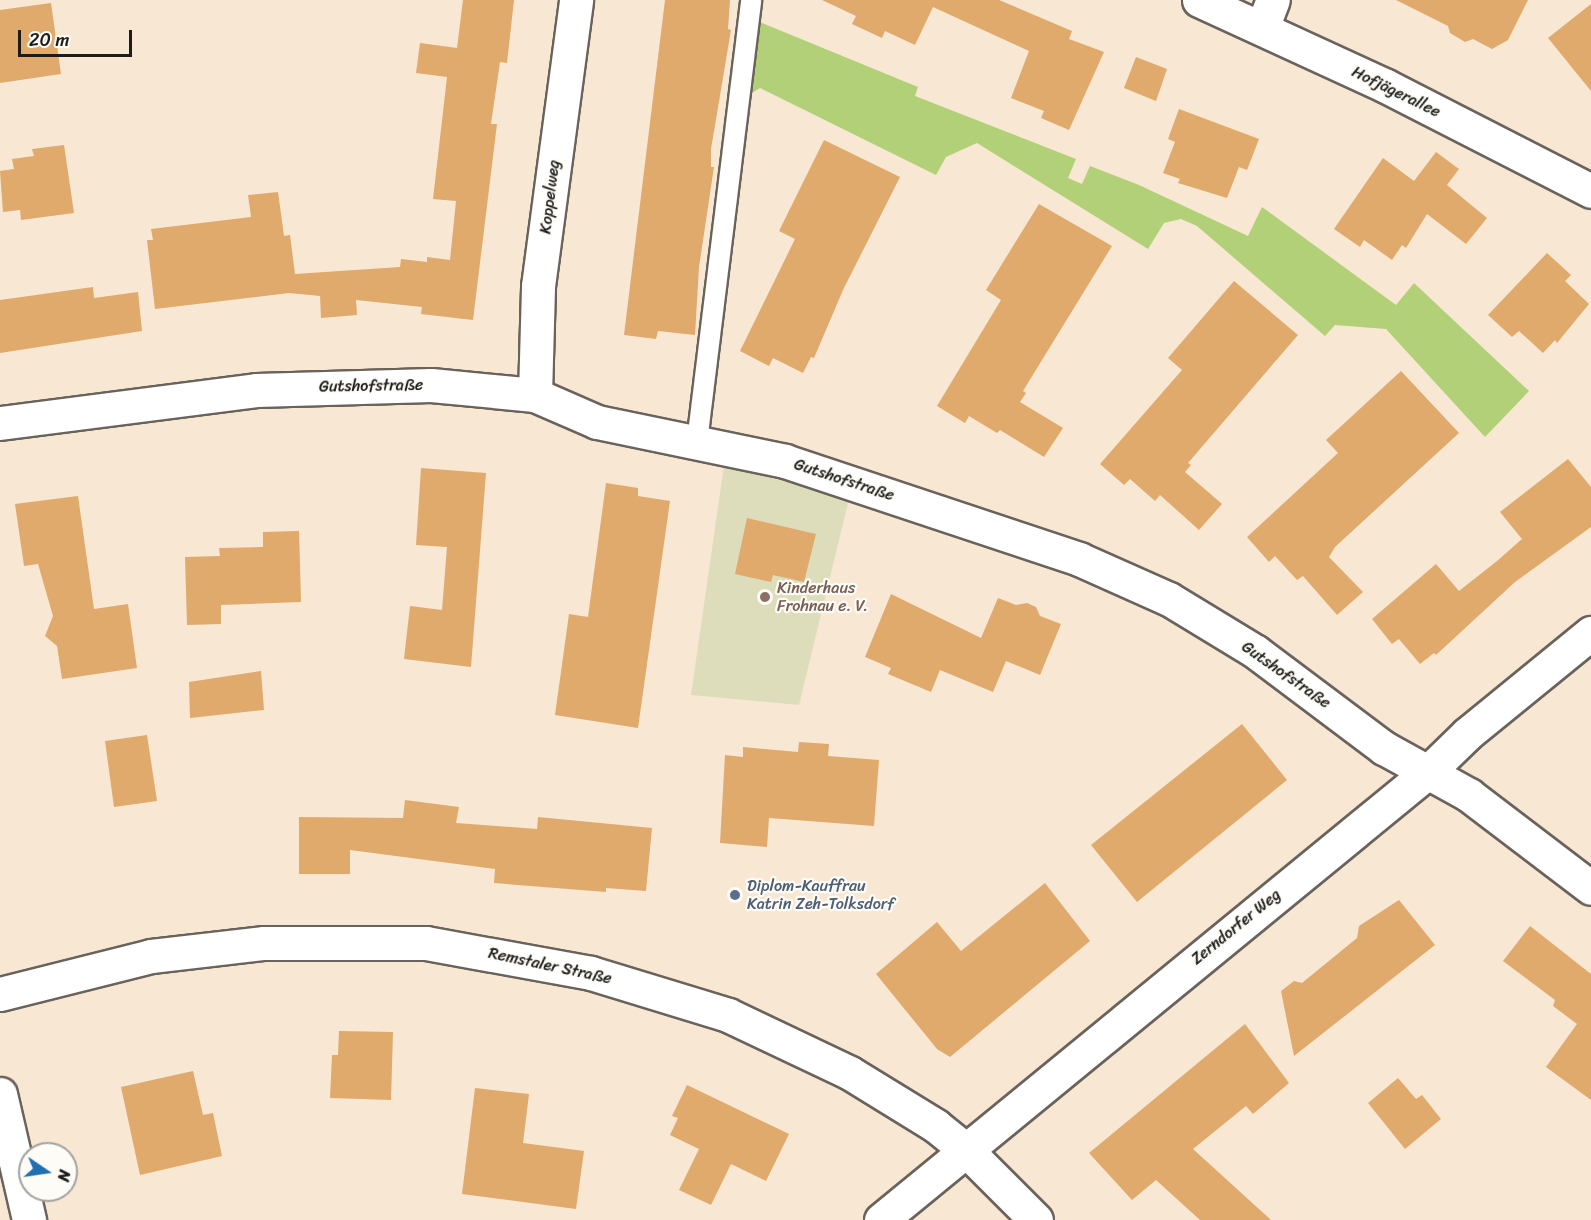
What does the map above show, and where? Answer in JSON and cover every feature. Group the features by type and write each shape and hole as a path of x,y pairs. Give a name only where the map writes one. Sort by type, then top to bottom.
{"street":[{"name":"Koppelweg","path":"535,395 538,286 576,0"},
{"name":"Hofjägerallee","path":"1199,0 1268,14 1591,191"},
{"name":"Gutshofstraße","path":"0,423 163,399 350,385 431,385 535,395 597,422 697,442 846,479 1121,577 1223,631 1384,748 1469,795 1591,888"},
{"name":"Zerndorfer Weg","path":"880,1220 1429,771 1467,734 1591,633"},
{"name":"Remstaler Straße","path":"0,994 151,956 264,943 340,942 457,947 591,973 728,1015 850,1073 936,1126 966,1150 1036,1220"},
{"path":"0,1094 29,1220"}],"lane":[{"path":"697,442 751,0"}],"shaded area":[{"name":"Kinderhaus Frohnau e. V.","path":"724,465 849,499 799,705 691,695"}],"green space":[{"path":"757,21 918,87 915,96 1076,159 1068,178 1082,184 1090,166 1139,185 1248,236 1262,207 1396,305 1414,283 1529,391 1485,437 1386,329 1335,325 1325,336 1197,226 1181,219 1164,223 1148,249 977,143 946,157 936,175 760,88 749,95"}],"building":[{"path":"463,0 514,0 507,63 500,62 491,124 497,124 473,320 421,314 422,307 356,300 357,315 321,318 320,296 289,293 155,309 147,240 153,240 151,229 251,217 248,195 278,192 284,236 290,235 295,274 400,267 401,259 427,262 427,257 450,260 456,201 433,199 447,77 416,73 420,43 457,48"},
{"path":"665,0 730,0 728,29 731,30 711,149 711,167 714,167 699,267 695,335 658,331 656,339 624,335"},
{"path":"822,0 999,0 1072,31 1069,39 1104,52 1069,130 1041,118 1044,111 1011,98 1029,51 933,7 915,45 885,31 882,38 852,24 856,16"},
{"path":"1396,0 1528,0 1508,40 1492,49 1473,39 1465,42 1450,33 1448,26"},
{"path":"51,3 61,74 0,83 0,10"},
{"path":"1591,4 1591,91 1548,38"},
{"path":"1136,57 1167,69 1156,101 1124,88"},
{"path":"1179,109 1259,139 1247,170 1239,167 1227,198 1178,183 1180,179 1163,173 1175,142 1168,139"},
{"path":"824,140 900,177 843,290 814,358 811,357 803,373 773,358 769,366 740,351 795,239 779,231"},
{"path":"64,145 74,213 21,220 20,210 3,212 0,171 14,169 12,159 34,156 32,149"},
{"path":"1436,152 1459,169 1447,185 1487,218 1466,244 1427,214 1406,248 1402,245 1392,260 1364,240 1360,247 1334,229 1383,158 1414,181"},
{"path":"1039,204 1112,246 1023,391 1026,393 1020,402 1063,428 1044,457 1000,430 997,433 969,416 965,423 937,406 1001,300 986,290"},
{"path":"1547,253 1571,275 1565,281 1589,304 1557,343 1555,340 1543,353 1519,331 1512,337 1488,315"},
{"path":"1234,281 1298,335 1188,463 1191,465 1185,472 1222,504 1199,530 1160,495 1155,501 1130,479 1124,485 1100,464 1182,370 1168,358"},
{"path":"93,287 94,298 138,292 142,331 0,353 0,300"},
{"path":"1401,371 1459,433 1335,547 1329,557 1363,592 1337,615 1303,576 1297,580 1275,556 1269,562 1247,537 1338,453 1326,440"},
{"path":"1568,459 1591,487 1591,527 1515,582 1436,655 1434,653 1420,664 1399,639 1392,644 1372,619 1436,564 1459,591 1497,561 1522,539 1500,512"},
{"path":"421,468 486,473 471,667 404,659 410,606 442,610 447,547 416,545"},
{"path":"606,483 638,488 638,496 670,501 638,728 555,715 569,614 588,617"},
{"path":"78,496 94,609 128,604 137,668 62,679 57,646 45,636 53,616 38,564 24,566 15,504"},
{"path":"747,518 816,534 804,582 773,575 771,582 735,574"},
{"path":"299,531 301,602 221,605 221,624 187,625 185,557 220,556 219,548 263,547 263,532"},
{"path":"891,594 981,638 998,598 1016,605 1027,603 1036,607 1040,616 1061,624 1040,675 1006,661 993,692 940,670 931,692 888,674 891,668 865,657"},
{"path":"261,671 264,710 190,718 189,682"},
{"path":"1242,724 1287,780 1137,902 1091,845"},
{"path":"147,735 157,801 114,807 105,741"},
{"path":"799,742 829,744 828,756 879,760 874,826 769,818 767,847 720,843 725,755 743,757 743,747 798,752"},
{"path":"405,800 459,807 456,823 537,829 538,817 652,828 646,891 606,888 606,892 494,883 495,869 350,850 350,874 299,874 299,817 403,818"},
{"path":"1045,883 1090,941 950,1057 937,1049 876,974 937,922 961,951"},
{"path":"1399,900 1435,945 1294,1056 1281,991 1294,981 1302,983 1357,938 1359,926"},
{"path":"1530,926 1591,974 1591,1100 1546,1067 1577,1024 1553,1006 1555,1000 1503,961"},
{"path":"1245,1024 1289,1083 1253,1114 1246,1106 1193,1149 1271,1220 1200,1220 1156,1180 1132,1200 1089,1153"},
{"path":"339,1031 393,1032 391,1100 330,1098 332,1055 338,1055"},
{"path":"193,1071 203,1115 213,1113 222,1156 140,1175 121,1087"},
{"path":"1398,1078 1416,1099 1422,1095 1441,1119 1405,1149 1368,1103"},
{"path":"687,1085 789,1134 766,1181 731,1164 711,1205 679,1190 699,1149 670,1135 678,1118 672,1116"},
{"path":"475,1088 529,1094 523,1143 584,1151 576,1209 462,1194"}],"place":[{"name":"Kinderhaus Frohnau e. V.","path":"765,597"},
{"name":"Diplom-Kauffrau Katrin Zeh-Tolksdorf","path":"735,895"}]}
